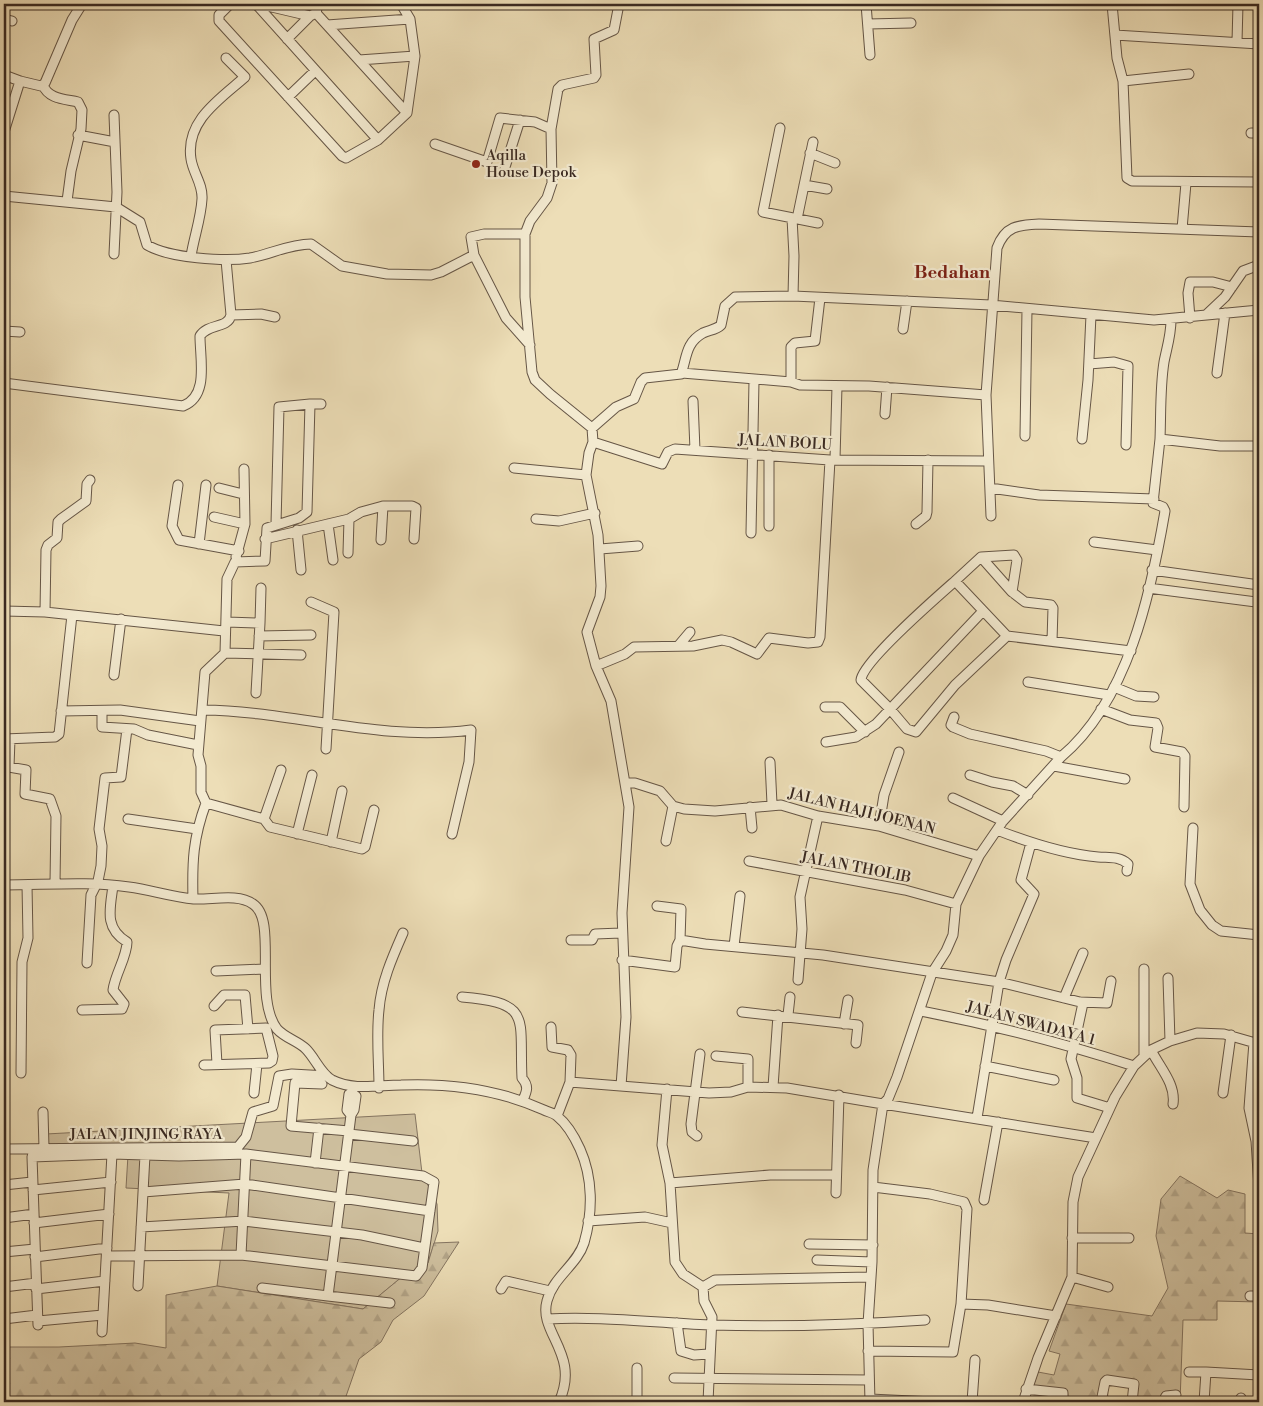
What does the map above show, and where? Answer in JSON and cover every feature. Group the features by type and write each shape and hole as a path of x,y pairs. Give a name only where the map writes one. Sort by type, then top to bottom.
{"street":[{"path":"67,202 78,135 81,129 81,104 50,95 45,92 43,85 82,4"},
{"path":"230,4 219,15 218,21 342,156 350,156 378,140 407,113 416,56 410,19 401,4"},
{"path":"257,4 378,140"},
{"path":"257,4 314,11 407,113"},
{"path":"619,4 614,30 594,39 596,75 591,80 560,86 557,93 551,129 551,188 547,198 530,221 525,234 525,297 533,376 592,428 594,442 589,453 586,476 600,549 600,597 587,632 596,666 611,701 626,784 629,820 622,933 626,1017 621,1086"},
{"path":"866,4 870,55"},
{"path":"1112,4 1117,58 1122,81 1126,178 1132,181 1186,183 1259,182"},
{"path":"1237,42 1238,4"},
{"path":"287,38 314,11"},
{"path":"327,25 410,19"},
{"path":"868,24 911,24"},
{"path":"1115,35 1259,44"},
{"path":"359,60 416,56"},
{"path":"191,256 202,198 200,184 191,161 190,142 196,124 245,77 226,58"},
{"path":"288,97 315,71"},
{"path":"1122,81 1189,74"},
{"path":"4,75 20,81 43,85"},
{"path":"4,132 20,81"},
{"path":"114,115 116,207 114,254"},
{"path":"435,144 487,162 500,118 534,122 551,129"},
{"path":"505,168 520,120"},
{"path":"780,128 763,212 818,223"},
{"path":"78,135 115,142"},
{"path":"793,296 794,219 804,185 813,142"},
{"path":"492,149 510,154"},
{"path":"810,153 834,163"},
{"path":"1182,229 1186,183"},
{"path":"804,185 827,189"},
{"path":"4,196 116,207 140,222 145,242 149,246 191,256 226,260 252,258 289,247 311,244 347,268 386,274 423,276 441,272 474,255"},
{"path":"991,516 987,461 986,395 991,305 997,248 1004,234 1017,226 1259,232"},
{"path":"525,234 484,234 470,237 474,255 506,318 530,346"},
{"path":"4,383 184,406 193,402 200,391 200,336 207,328 224,324 228,321 230,315 226,260"},
{"path":"1207,314 1232,287 1243,271 1259,265"},
{"path":"1190,318 1188,293 1190,282 1213,282 1232,287"},
{"path":"682,373 685,355 691,343 698,336 721,325 725,306 731,299 793,296 991,305 1091,315 1171,320 1207,314 1259,310"},
{"path":"791,382 791,347 795,343 815,341 820,298"},
{"path":"903,329 907,301"},
{"path":"1025,436 1027,309"},
{"path":"1218,373 1225,313"},
{"path":"230,315 261,314 274,316"},
{"path":"1082,439 1089,364 1091,315"},
{"path":"933,1402 870,1401 868,1324 873,1245 873,1187 878,1122 883,1104 888,1099 921,1010 932,973 946,951 953,934 956,904 979,856 1003,821 1061,757 1072,748 1101,709 1131,651 1158,550 1164,511 1163,507 1154,504 1154,499 1160,439 1164,361 1170,343 1171,320"},
{"path":"4,331 20,332"},
{"path":"1089,364 1114,362 1128,366 1126,445"},
{"path":"592,428 616,406 634,399 640,382 645,378 682,373 791,382 800,385 887,387 986,395"},
{"path":"751,533 754,380"},
{"path":"596,666 625,654 634,647 679,646 727,641 757,654 769,638 808,643 820,640 837,386"},
{"path":"885,414 887,387"},
{"path":"693,401 695,450"},
{"path":"235,562 265,561 267,528 299,518 309,508 310,404"},
{"path":"276,524 279,407 321,404"},
{"path":"1160,439 1220,446 1259,446"},
{"name":"JALAN BOLU","path":"594,442 658,464 664,463 670,450 832,459 987,461"},
{"path":"769,455 769,526"},
{"path":"916,524 926,516 927,512 928,460"},
{"path":"514,468 586,476"},
{"path":"225,653 227,578 239,551 245,524 244,469"},
{"path":"45,612 46,550 48,545 57,538 58,522 61,518 86,501 86,486 90,480"},
{"path":"199,544 206,484"},
{"path":"178,485 172,526 179,540 239,551"},
{"path":"219,488 243,494"},
{"path":"990,488 1039,495 1154,499"},
{"path":"265,539 349,519 362,512 383,506 415,506 414,539"},
{"path":"381,540 383,506"},
{"path":"536,519 559,521 594,513"},
{"path":"214,517 245,524"},
{"path":"348,553 349,519"},
{"path":"328,524 333,560"},
{"path":"297,530 301,570"},
{"path":"1094,542 1158,550"},
{"path":"600,549 638,546"},
{"path":"1007,636 956,685 916,732 907,729 890,709 862,683 861,676 904,627 981,557 1004,555 1016,557 1012,592"},
{"path":"981,557 1022,601 1051,605 1053,608 1052,640"},
{"path":"1152,570 1259,585"},
{"path":"955,581 1007,636 1131,651"},
{"path":"256,693 262,588"},
{"path":"1148,588 1256,602"},
{"path":"311,602 334,612 326,749"},
{"path":"826,742 841,741 865,732 890,709 983,611"},
{"path":"4,612 45,612 226,626 260,623"},
{"path":"55,884 56,816 54,806 50,799 25,794 26,770 9,767 7,739 58,736 72,615"},
{"path":"114,675 121,619"},
{"path":"679,646 690,632"},
{"path":"259,636 311,636"},
{"path":"193,899 192,862 196,829 206,803 201,792 198,746 203,710 205,672 225,653 259,652 301,655"},
{"path":"1028,682 1154,697"},
{"path":"824,707 840,707 865,732"},
{"path":"1101,709 1130,720 1156,723 1158,728 1155,746 1182,752 1185,756 1184,807"},
{"path":"61,711 120,710 200,721"},
{"path":"203,710 232,710 326,724 408,733 470,730 469,762 452,834"},
{"path":"102,711 102,728 127,729 198,746"},
{"path":"954,717 951,725 970,734 1046,751 1061,757"},
{"path":"87,963 91,895 97,884 101,866 102,846 99,829 105,778 121,776 127,729"},
{"path":"879,826 884,795 899,752"},
{"path":"770,762 772,804"},
{"path":"1054,766 1125,779"},
{"path":"281,770 264,819 270,827 362,850 365,847 374,810"},
{"path":"297,834 312,775"},
{"path":"970,775 1014,786 1028,795"},
{"path":"626,784 635,783 660,791 673,806 666,841"},
{"path":"331,842 342,791"},
{"path":"953,798 1003,821"},
{"path":"206,803 264,819"},
{"name":"JALAN HAJI JOENAN","path":"673,806 705,811 772,804 781,805 818,816 879,826 979,856"},
{"path":"750,807 752,828"},
{"path":"798,980 798,952 802,929 800,897 804,870 818,816"},
{"path":"128,819 196,829"},
{"path":"1193,828 1190,884 1200,910 1212,925 1221,931 1259,935"},
{"path":"997,830 1031,843 1076,855 1117,858 1128,864 1127,871"},
{"path":"977,1118 999,982 1006,960 1034,894 1021,880 1031,843"},
{"name":"JALAN THOLIB","path":"749,861 905,890 956,904"},
{"path":"4,885 97,884 193,899 246,900 258,908 265,925 264,969 266,996 277,1029 307,1050 324,1080"},
{"path":"21,1072 22,962 28,938 27,885"},
{"path":"82,1010 122,1010 124,1004 113,990 122,957 127,950 127,942 116,936 111,926 110,913 113,886"},
{"path":"734,946 740,896"},
{"path":"622,960 675,967 677,946 680,940 681,909 657,906"},
{"path":"379,1088 378,1013 380,998 402,933"},
{"path":"571,940 592,940 596,934 622,933"},
{"path":"680,940 798,952 999,982 1083,1003 1107,1003 1111,981"},
{"path":"1064,998 1083,953"},
{"path":"216,971 264,969"},
{"path":"1144,969 1148,1052 1169,1081 1174,1096 1173,1104"},
{"path":"1168,978 1170,1041"},
{"path":"214,1006 224,995 245,995 248,1029"},
{"path":"462,997 487,998 504,1003 515,1010 519,1020 522,1078 527,1090 523,1100"},
{"path":"788,1015 790,997"},
{"path":"844,1024 848,1000"},
{"path":"1083,1003 1071,1064 1077,1078 1077,1098 1110,1108"},
{"name":"JALAN SWADAYA 1","path":"921,1010 992,1024 1074,1046 1134,1066"},
{"path":"742,1012 778,1016 788,1015 858,1025 856,1043"},
{"path":"773,1087 778,1016"},
{"path":"551,1027 552,1048 568,1050 571,1055 570,1082 557,1116"},
{"path":"204,1065 257,1064 272,1061 266,1028 215,1030 217,1064"},
{"path":"268,1036 277,1029"},
{"path":"1023,1402 1026,1390 1072,1277 1075,1190 1083,1164 1110,1108 1134,1066 1148,1052 1170,1041 1206,1032 1231,1035 1257,1043 1249,1108 1256,1141 1259,1188"},
{"path":"1224,1093 1231,1035"},
{"path":"697,1136 692,1132 691,1124 700,1054"},
{"path":"716,1056 748,1059 748,1087"},
{"path":"254,1093 257,1064"},
{"path":"985,1066 1054,1080"},
{"name":"JALAN JINJING RAYA","path":"4,1149 37,1152 238,1147 242,1146 246,1137 253,1112 273,1106 279,1076 292,1074 324,1080"},
{"path":"412,1141 291,1126 295,1083 324,1080 353,1089 399,1085 466,1088 523,1100 557,1116 576,1140 587,1166 591,1191 584,1244 550,1291 546,1307 547,1319 565,1362 565,1383 559,1402"},
{"path":"570,1082 696,1092 730,1092 748,1087 773,1087 1096,1138"},
{"path":"328,1296 351,1115 347,1110 349,1094 353,1089"},
{"path":"667,1089 662,1145 670,1183 675,1262 683,1274 703,1287"},
{"path":"836,1193 835,1175 839,1096"},
{"path":"38,1321 33,1186 43,1112"},
{"path":"984,1200 998,1122"},
{"path":"315,1163 319,1128"},
{"path":"4,1252 241,1255 416,1276 422,1268 435,1184 432,1178 246,1154 220,1156 37,1152"},
{"path":"102,1332 112,1154"},
{"path":"241,1255 246,1154"},
{"path":"138,1286 138,1255 145,1155"},
{"path":"670,1183 770,1175 835,1175"},
{"path":"4,1185 33,1186 111,1182"},
{"path":"143,1192 245,1184 430,1210"},
{"path":"868,1351 953,1352 961,1304 966,1209 964,1202 930,1194 873,1187"},
{"path":"4,1218 34,1219 109,1214"},
{"path":"588,1220 645,1217 672,1223"},
{"path":"141,1227 244,1221 336,1234 362,1235 424,1248"},
{"path":"1072,1238 1128,1238"},
{"path":"809,1244 873,1245"},
{"path":"817,1260 872,1262"},
{"path":"703,1287 715,1280 870,1277"},
{"path":"1072,1277 1108,1287"},
{"path":"4,1287 105,1281"},
{"path":"501,1289 506,1281 550,1291"},
{"path":"703,1287 704,1301 712,1317 708,1402"},
{"path":"262,1288 390,1304"},
{"path":"961,1304 988,1305 1056,1316"},
{"path":"4,1319 38,1321 103,1315"},
{"path":"547,1319 582,1317 711,1325 828,1326 925,1320"},
{"path":"677,1323 681,1351 694,1355 709,1354"},
{"path":"972,1402 975,1360"},
{"path":"637,1368 637,1402"},
{"path":"1189,1372 1259,1375"},
{"path":"1204,1402 1206,1372"},
{"path":"674,1378 869,1380"},
{"path":"1101,1402 1104,1382 1107,1380 1134,1384 1132,1402"},
{"path":"1026,1390 1063,1393 1063,1402"},
{"path":"1163,1402 1166,1396 1176,1396"}],"green space":[{"path":"415,1114 422,1173 437,1204 438,1231 428,1263 403,1276 363,1309 217,1286 229,1193 126,1188 128,1155 45,1156 46,1134"},
{"path":"1180,1176 1217,1198 1228,1190 1245,1194 1245,1233 1259,1234 1257,1270 1259,1271 1259,1302 1217,1301 1217,1320 1183,1320 1180,1402 1134,1402 1129,1379 1107,1381 1108,1402 1028,1402 1038,1372 1054,1375 1060,1354 1049,1351 1066,1304 1152,1316 1168,1288 1156,1236 1161,1199"},
{"path":"459,1242 424,1296 393,1320 381,1342 359,1359 344,1402 4,1402 4,1347 59,1347 135,1343 166,1348 166,1295 217,1286 363,1309 403,1276 428,1263 434,1243"}],"place":[{"name":"Aqilla House Depok","path":"476,164"}],"district":[{"name":"Bedahan","path":"952,272"}]}
